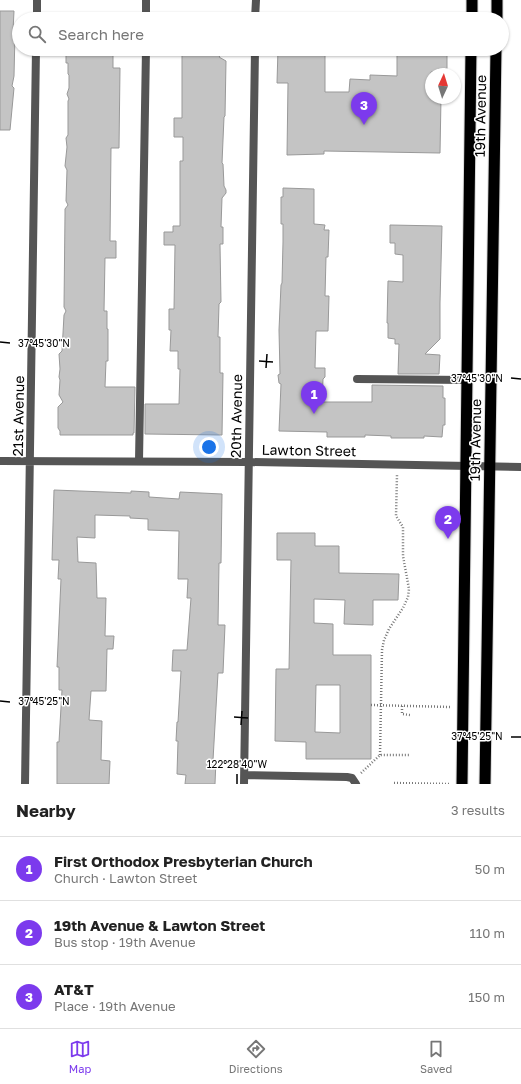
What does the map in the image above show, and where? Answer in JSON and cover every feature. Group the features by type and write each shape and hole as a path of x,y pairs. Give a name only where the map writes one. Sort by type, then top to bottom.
{"highway":[{"path":"472,0 472,12"},
{"path":"497,0 497,12"},
{"name":"19th Avenue","path":"462,784 471,56"},
{"name":"19th Avenue","path":"485,784 496,56"}],"street":[{"path":"37,0 37,12"},
{"path":"146,0 146,12"},
{"path":"255,12 256,0"},
{"name":"21st Avenue","path":"25,784 36,56"},
{"path":"140,461 146,56"},
{"name":"20th Avenue","path":"244,784 255,56"},
{"path":"357,379 467,380"},
{"name":"Lawton Street","path":"0,460 248,462 521,467"},
{"path":"244,775 347,777 352,778 356,784"}],"path":[{"path":"380,755 382,650 388,629 403,608 408,597 409,590 403,556 403,527 396,516 398,465"},
{"path":"371,705 439,706"},
{"path":"402,706 402,714 410,715"},
{"path":"367,766 380,755 409,755"},
{"path":"394,783 451,784"}],"building":[{"path":"0,11 14,11 12,12 12,56 14,56 12,86 14,88 10,130 0,130"},
{"path":"66,56 113,56 113,68 120,68 119,148 111,148 110,241 116,241 116,258 105,258 104,311 107,311 108,361 106,361 105,387 135,387 133,435 60,435 58,428 58,407 63,402 59,395 59,354 62,351 64,315 66,311 64,307 65,209 68,205 66,201 67,170 65,166 67,147 66,138 68,135 69,99 67,94 69,88 69,75 68,63 66,63"},
{"path":"182,56 220,56 219,57 226,61 222,163 226,193 222,198 221,227 223,227 223,244 220,244 221,302 219,304 218,337 220,337 220,373 223,373 222,435 145,434 145,404 179,404 180,369 178,369 178,351 170,351 171,330 169,330 169,309 174,309 175,245 164,245 164,232 173,232 173,226 180,226 180,161 183,161 183,137 174,137 174,118 182,118"},
{"path":"278,56 325,56 325,92 349,92 350,79 370,80 370,75 397,76 397,56 447,56 447,68 425,68 425,104 441,104 440,153 324,151 324,154 287,155 288,83 277,83"},
{"path":"283,188 314,189 314,224 325,225 324,230 329,230 328,257 326,257 325,296 329,296 328,331 316,331 315,368 325,368 322,402 372,402 372,385 443,386 443,398 445,398 445,425 443,425 442,437 424,436 424,438 391,438 391,436 365,435 365,437 327,437 327,432 279,431 281,384 279,383 278,375 280,374 279,330 283,242 281,197 283,197"},
{"path":"390,225 442,226 440,339 425,354 440,355 439,374 398,374 399,344 395,344 395,339 388,338 388,281 403,282 403,255 395,254 395,243 390,243"},
{"path":"54,490 131,493 131,491 149,492 149,497 179,499 180,492 222,494 218,625 225,625 223,673 218,673 213,760 216,760 215,784 185,784 186,775 177,774 178,741 176,741 181,671 172,671 173,650 187,650 191,598 187,598 188,579 178,579 179,531 148,530 148,519 130,518 130,516 95,515 95,538 77,537 78,562 96,563 97,598 106,598 105,636 114,636 113,649 107,649 106,691 91,691 89,720 102,721 101,760 110,761 109,784 57,784 57,742 59,742 62,690 59,690 59,667 57,667 61,579 58,579 59,560 52,560"},
{"path":"277,533 315,533 315,546 339,546 339,573 399,574 398,600 373,600 373,625 344,624 345,600 314,599 314,623 333,624 333,655 371,655 371,759 306,759 306,742 275,741 276,669 289,669 291,560 277,560","holes":["316,685 340,685 340,733 315,732"]}],"place":[{"name":"AT&T","path":"364,125"},
{"name":"First Orthodox Presbyterian Church","path":"314,414"},
{"name":"19th Avenue & Lawton Street","path":"448,539"}]}
